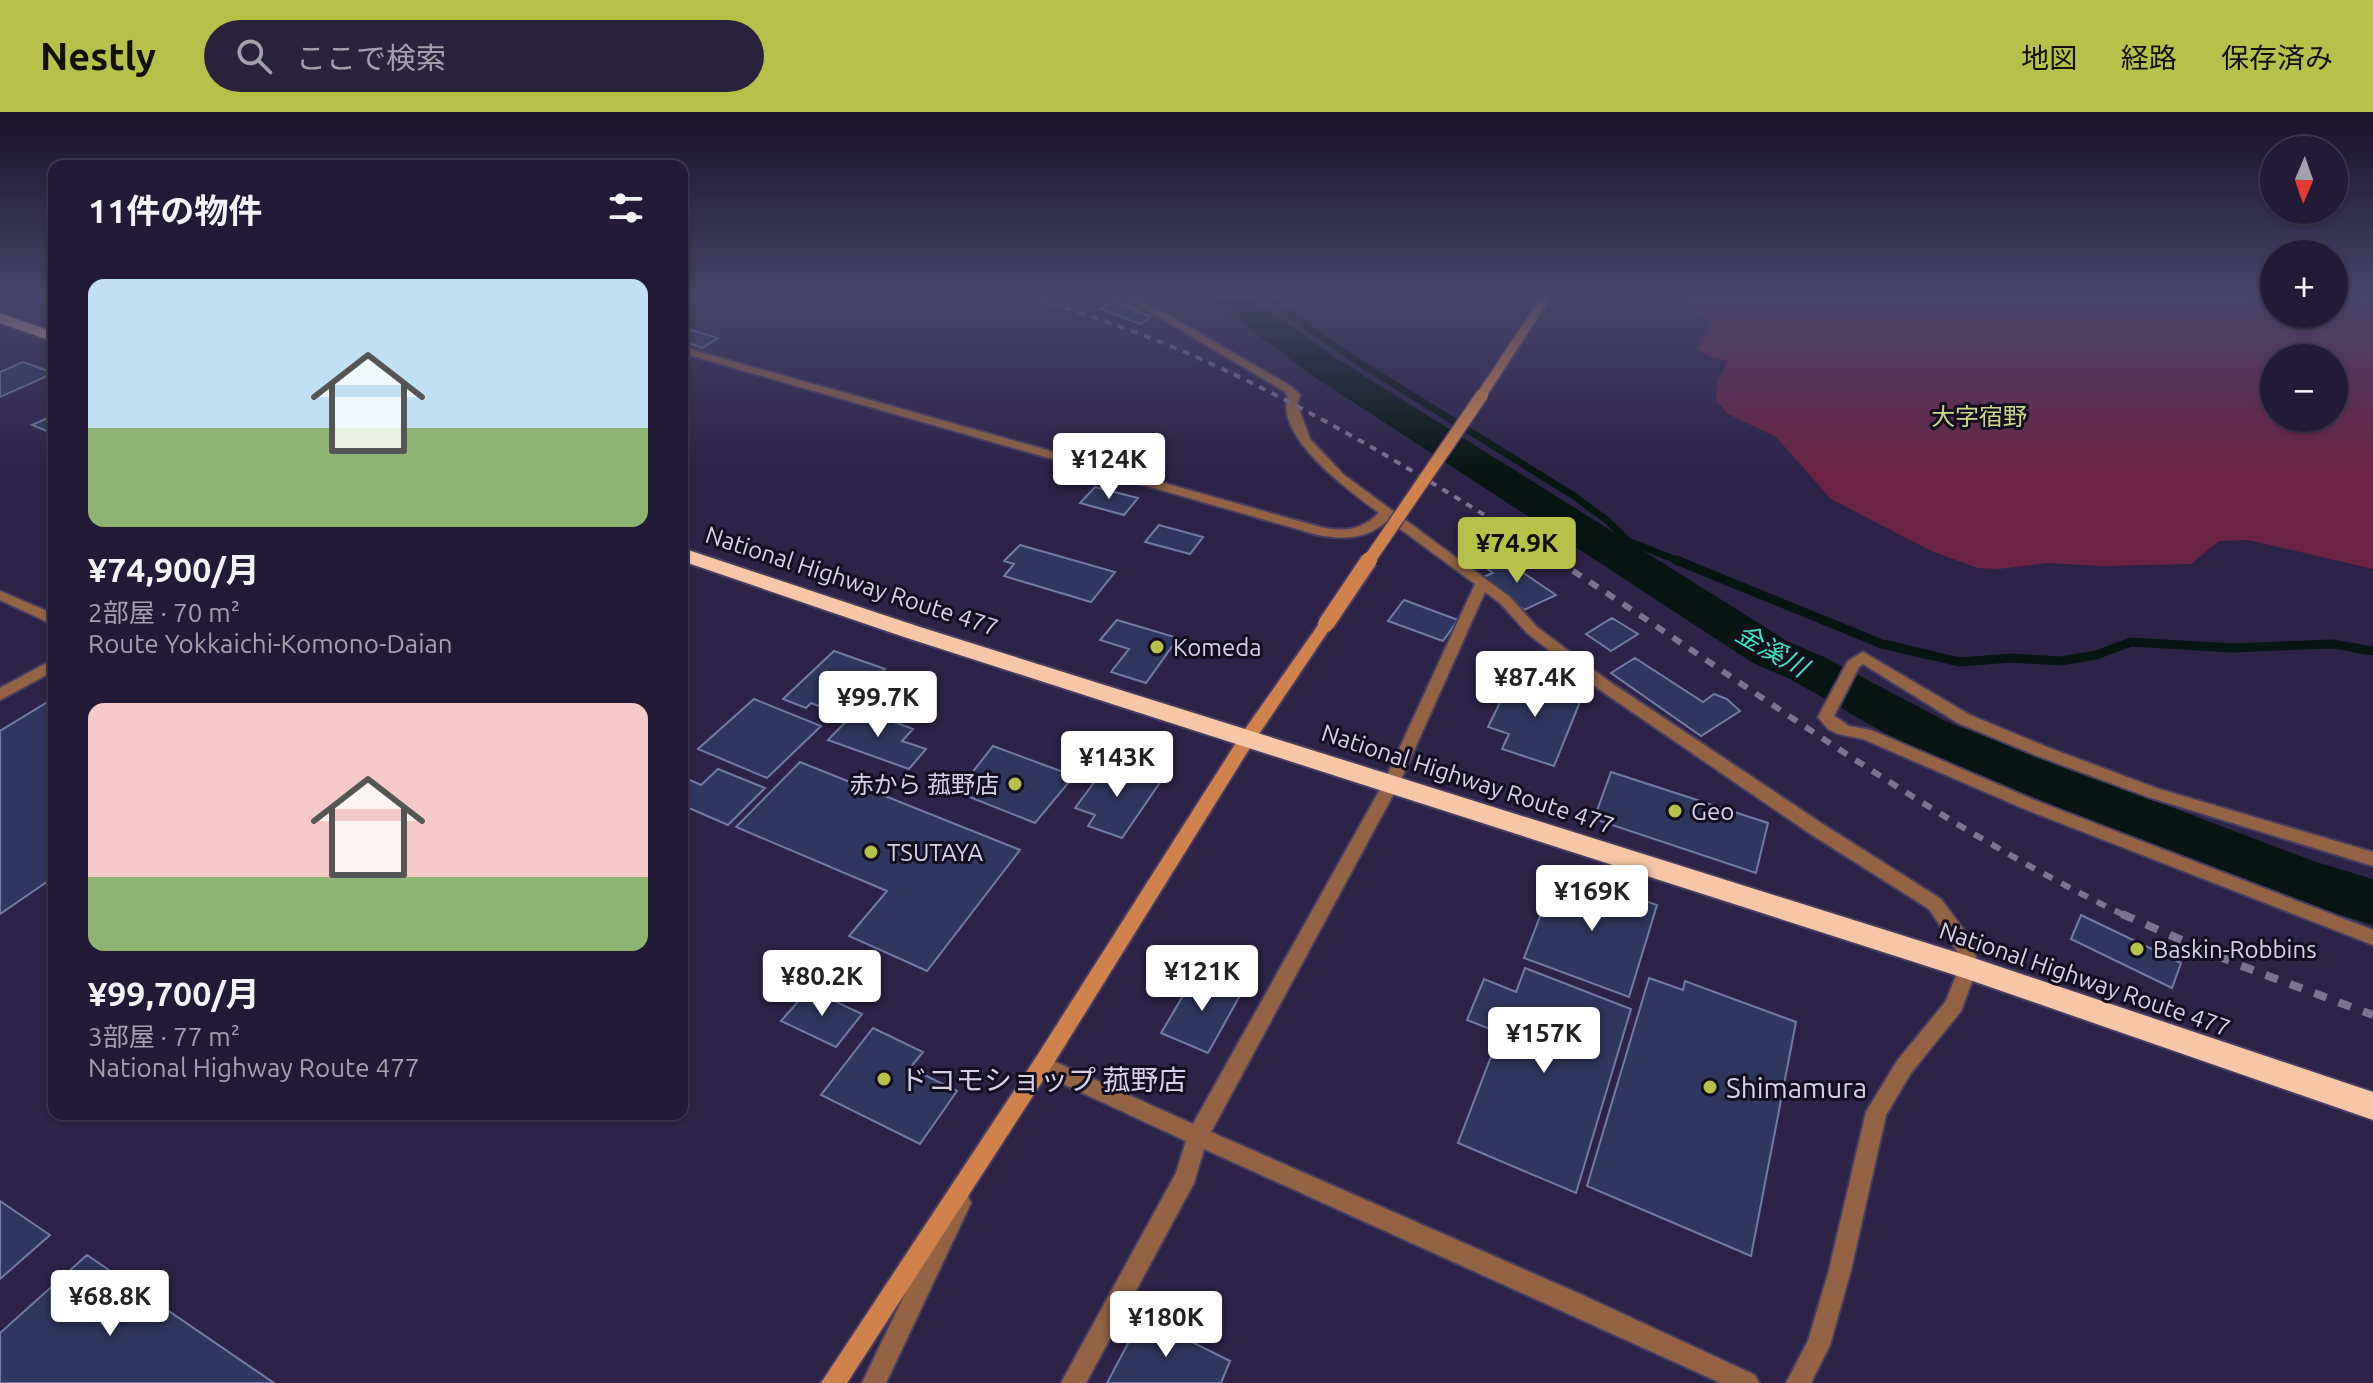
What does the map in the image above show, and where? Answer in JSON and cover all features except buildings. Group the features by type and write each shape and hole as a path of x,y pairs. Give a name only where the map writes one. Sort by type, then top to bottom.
{"highway":[{"name":"National Highway Route 477","path":"688,556 912,632 1968,968 2373,1106"}],"main road":[{"path":"833,1383 1042,1065 1247,739 1509,353"}],"street":[{"path":"694,353 1318,531 1344,536 1356,534 1375,526 1386,514"},
{"path":"1227,353 1294,395 1291,404 1304,440 1340,478 1505,600 1532,630 1605,686 1815,828 1935,904 1958,935 1966,951 1968,968 1954,1005 1904,1067 1876,1112 1840,1270 1818,1345 1798,1383"},
{"path":"1073,1383 1186,1176 1197,1137 1391,784 1482,584"},
{"path":"0,595 48,617"},
{"path":"2373,859 2154,793 1964,719 1863,657 1853,664 1826,717 1831,724 1851,734 1865,734 2028,804 2373,938"},
{"path":"0,695 48,667"},
{"path":"1042,1065 1197,1137 1584,1305 1747,1383"},
{"path":"874,1383 985,1151"}],"shaded area":[{"path":"1705,353 2260,353 2260,432 2348,432 2348,353 2373,353 2373,569 2248,540 2219,541 2191,564 2100,566 2048,563 1998,569 1978,568 1931,551 1831,499 1776,437 1728,414 1716,401 1718,380 1728,361"}],"waterway":[{"name":"金溪川","path":"1306,353 1770,652 1807,668 1929,735 2303,881 2373,902"},
{"path":"1345,353 1574,496 1608,521 1628,541 1678,561"},
{"path":"1678,561 1882,644 1960,662 2011,658 2061,661 2096,655 2131,642 2232,648 2333,644 2373,651"}],"railway":[{"path":"1187,353 1295,405 1384,455 1559,562"},
{"path":"1556,560 1906,793 2051,878 2122,914"},
{"path":"2122,914 2239,965 2373,1015"},
{"path":"2122,914 2126,916"}],"place":[{"name":"Komeda","path":"1157,647"},
{"name":"赤から 菰野店","path":"1015,784"},
{"name":"Geo","path":"1675,811"},
{"name":"TSUTAYA","path":"871,852"},
{"name":"Baskin-Robbins","path":"2137,949"},
{"name":"ドコモショップ 菰野店","path":"884,1079"},
{"name":"Shimamura","path":"1710,1087"}],"district":[{"name":"大字宿野","path":"1979,416"}]}
